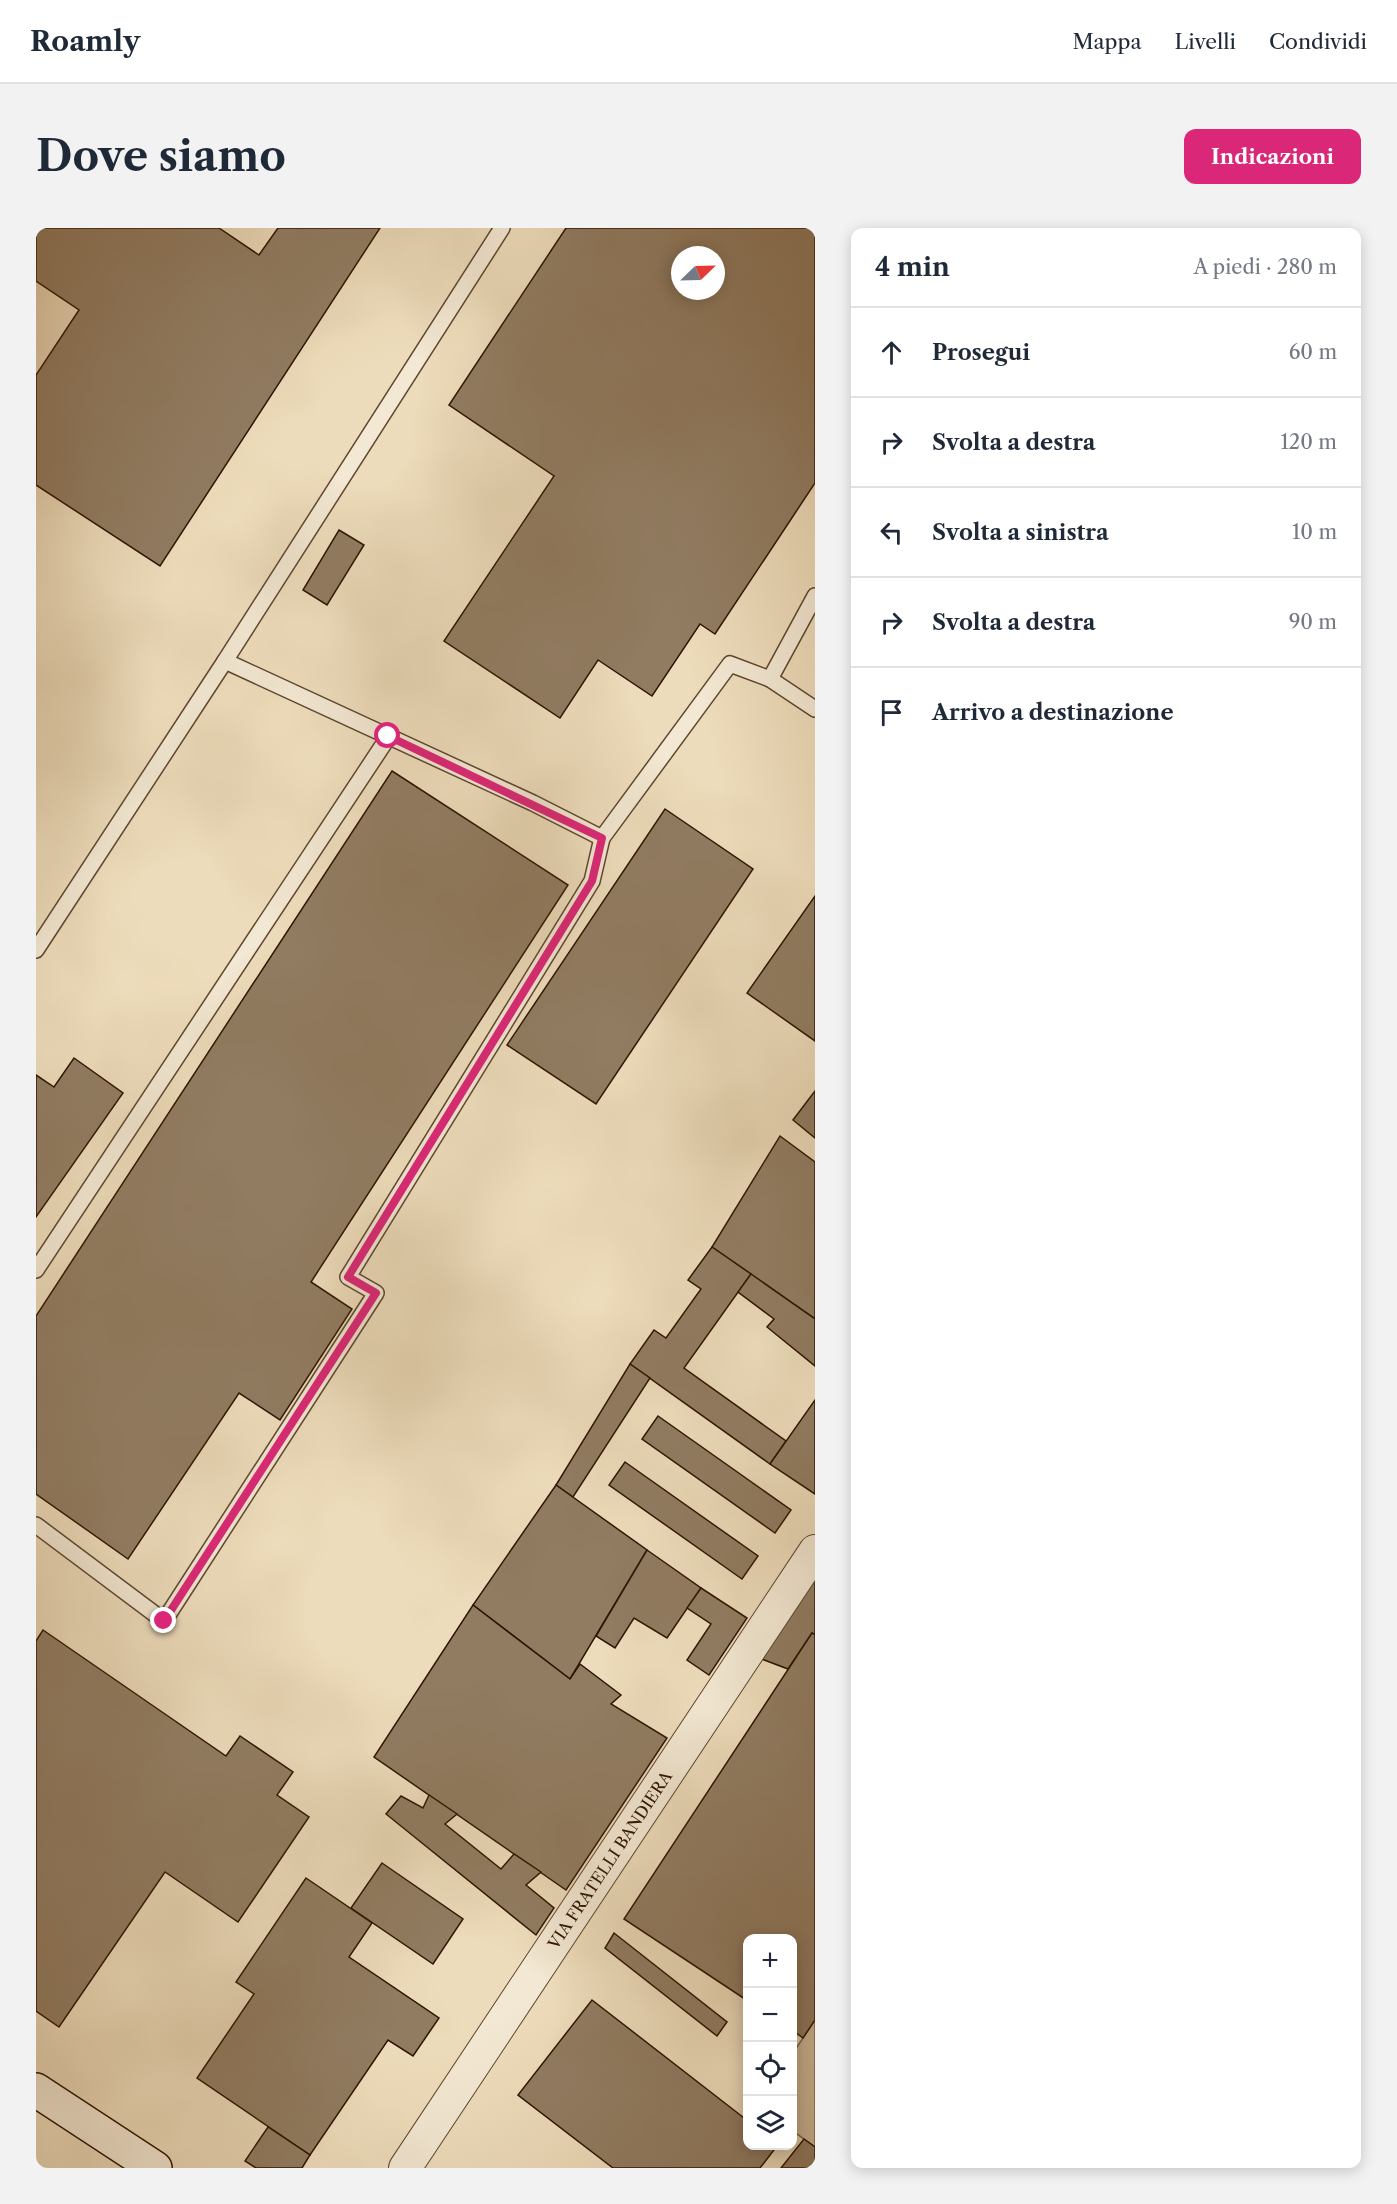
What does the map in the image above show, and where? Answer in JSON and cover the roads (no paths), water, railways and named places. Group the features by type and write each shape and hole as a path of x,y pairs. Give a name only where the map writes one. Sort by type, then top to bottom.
{"street":[{"name":"VIA FRATELLI BANDIERA","path":"405,2168 815,1551"},
{"path":"36,2090 155,2168"}],"lane":[{"path":"36,950 225,661 502,228"},
{"path":"770,679 815,596"},
{"path":"225,661 602,838"},
{"path":"36,1525 164,1621 376,1293 348,1277 592,881 602,838 730,664 770,679 815,709"},
{"path":"36,1270 388,736"}]}
